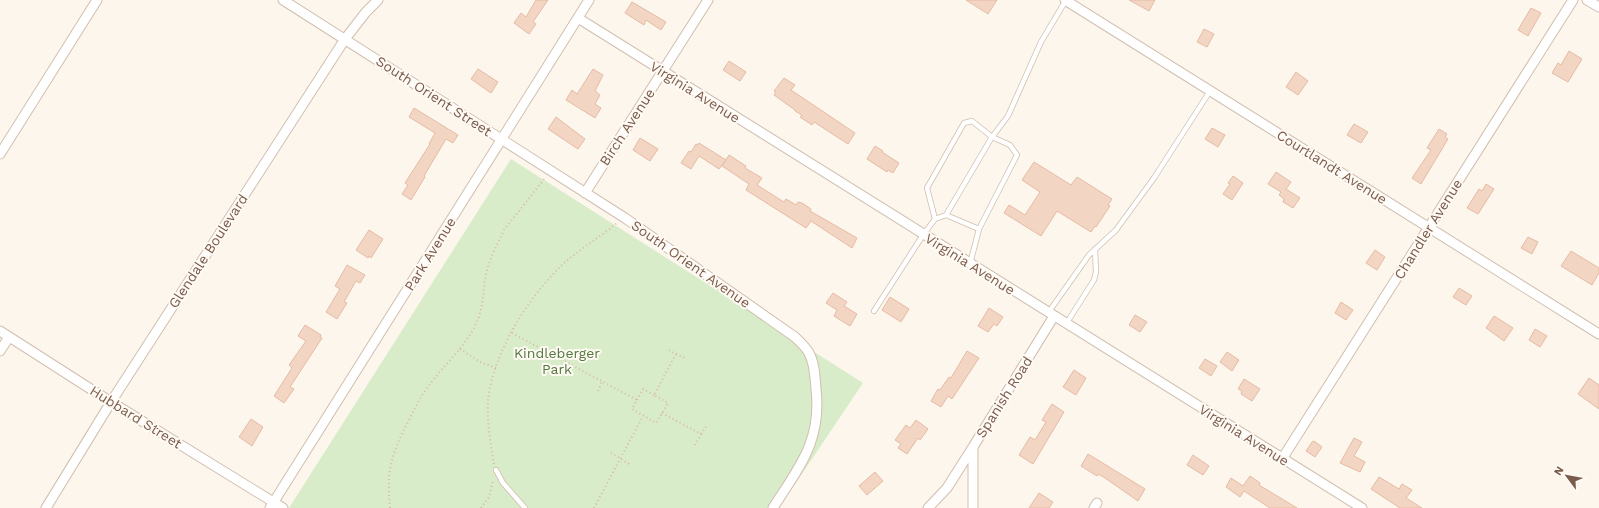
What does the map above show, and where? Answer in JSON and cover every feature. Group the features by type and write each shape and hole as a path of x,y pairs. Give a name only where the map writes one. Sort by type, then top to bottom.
{"street":[{"path":"0,154 97,0"},
{"name":"South Orient Street","path":"283,0 585,193"},
{"name":"Glendale Boulevard","path":"46,508 111,402 345,39 366,12 378,0"},
{"name":"Park Avenue","path":"272,505 590,0"},
{"name":"Birch Avenue","path":"585,193 708,0"},
{"name":"Courtlandt Avenue","path":"1066,0 1599,334"},
{"name":"Chandler Avenue","path":"1282,459 1574,0"},
{"path":"1587,0 1599,7"},
{"name":"Virginia Avenue","path":"578,18 1362,508"},
{"name":"South Orient Avenue","path":"585,193 625,218 795,337 809,353 814,368 818,403 817,415 810,446 801,464 773,508"},
{"name":"Spanish Road","path":"973,508 973,447 1051,315"},
{"name":"Hubbard Street","path":"0,331 272,505 283,508"},
{"path":"0,351 9,337"},
{"path":"928,508 947,488 973,447"}],"lane":[{"path":"874,311 923,234 935,219 946,215 992,137 1008,116 1042,42 1066,0"},
{"path":"1051,315 1089,255 1116,230 1154,178 1210,91"},
{"path":"935,219 927,188 964,123 972,121 992,137 1010,145 1017,155 979,229 970,264"},
{"path":"946,215 979,229"},
{"path":"1066,324 1094,280 1096,272 1095,249"},
{"path":"496,470 503,483 525,508"}],"path":[{"path":"390,508 388,492 390,469 393,453 398,441 424,393 460,349 478,319 484,297 487,270 502,235 551,172"},
{"path":"482,508 488,497 496,470 489,433 488,400 496,368 512,333 538,291 562,265 625,218"},
{"path":"512,333 637,400"},
{"path":"460,349 480,362 496,368"},
{"path":"667,349 685,358"},
{"path":"654,395 676,354"},
{"path":"598,391 602,381"},
{"path":"642,389 668,403 656,423 632,409 637,400 642,389"},
{"path":"662,413 701,434"},
{"path":"594,508 643,416"},
{"path":"695,445 707,425"},
{"path":"611,453 629,464"}],"green space":[{"name":"Kindleberger Park","path":"511,159 863,383 779,508 289,508"}],"building":[{"path":"536,0 548,0 533,22 536,24 529,34 514,23 521,13 526,17"},
{"path":"966,0 997,0 988,14"},
{"path":"1129,0 1155,0 1149,11"},
{"path":"632,2 666,22 661,30 646,20 644,25 625,13"},
{"path":"1531,8 1541,13 1528,36 1518,30"},
{"path":"1204,29 1214,34 1207,47 1197,42"},
{"path":"1569,51 1582,59 1568,82 1552,73 1558,63 1561,65"},
{"path":"729,61 746,72 740,81 723,70"},
{"path":"478,69 498,82 491,93 471,79"},
{"path":"593,69 603,75 595,91 600,95 595,104 601,108 595,118 566,100 572,90 577,94"},
{"path":"1296,72 1308,81 1298,95 1286,87"},
{"path":"784,78 795,85 791,90 855,133 848,144 814,122 812,125 800,117 802,115 774,95 776,92 774,91"},
{"path":"414,108 458,135 453,143 446,139 411,200 402,194 408,185 405,183 430,144 435,133 409,117"},
{"path":"556,117 585,139 578,149 548,129"},
{"path":"1354,124 1368,132 1361,143 1347,135"},
{"path":"1212,128 1225,135 1218,147 1205,139"},
{"path":"1439,129 1447,134 1445,137 1448,139 1421,184 1412,178 1431,150 1427,148"},
{"path":"640,138 658,149 650,161 633,150"},
{"path":"699,143 726,160 719,169 699,156 691,169 681,163 689,151 691,152 696,144 698,145"},
{"path":"875,146 899,163 893,173 888,170 887,172 867,159"},
{"path":"729,155 746,166 745,168 762,178 757,185 784,202 786,199 796,205 798,202 802,203 811,209 810,211 857,238 852,248 811,221 806,228 746,190 749,184 722,166"},
{"path":"1034,162 1071,185 1077,177 1112,199 1108,205 1110,206 1091,232 1057,211 1041,236 1004,213 1009,205 1025,215 1040,192 1022,180"},
{"path":"1276,172 1291,182 1286,189 1300,198 1293,208 1283,202 1284,199 1279,195 1281,192 1268,184"},
{"path":"1233,176 1243,183 1232,200 1223,194 1230,184 1228,183"},
{"path":"1486,184 1494,189 1478,214 1467,208 1479,189 1482,191"},
{"path":"369,230 383,239 371,258 369,256 368,258 356,250"},
{"path":"1528,237 1538,242 1532,254 1521,248"},
{"path":"1375,250 1385,257 1377,270 1366,263"},
{"path":"1571,251 1599,268 1599,273 1592,285 1561,266"},
{"path":"347,265 365,275 360,283 356,281 344,302 347,303 337,319 326,312 340,289 335,286"},
{"path":"1459,288 1472,296 1466,305 1453,297"},
{"path":"833,293 847,302 844,306 857,314 850,326 834,316 837,310 826,303"},
{"path":"890,297 909,309 901,322 882,310"},
{"path":"1341,302 1353,310 1346,320 1335,313"},
{"path":"989,308 1003,317 997,326 994,324 988,332 978,326"},
{"path":"1135,315 1147,322 1140,332 1129,325"},
{"path":"1494,316 1513,328 1504,341 1486,328"},
{"path":"305,325 321,335 320,337 322,338 290,387 294,389 284,403 274,396 292,368 289,365 306,341 298,336"},
{"path":"1535,329 1547,336 1540,347 1529,340"},
{"path":"967,351 979,358 952,399 948,396 941,407 931,401 938,389 940,390 949,377 951,378"},
{"path":"1227,352 1239,360 1232,371 1220,362"},
{"path":"1205,359 1217,366 1211,376 1199,368"},
{"path":"1074,370 1086,378 1076,395 1063,387"},
{"path":"1589,378 1599,385 1599,409 1578,394"},
{"path":"1244,379 1260,389 1252,401 1241,394 1242,391 1238,389"},
{"path":"1052,404 1064,412 1033,464 1019,455 1030,437 1035,440 1046,422 1042,420"},
{"path":"251,419 263,427 252,446 239,437"},
{"path":"916,420 928,429 920,440 918,438 907,454 898,448 901,444 895,440 906,425 910,428"},
{"path":"1354,438 1362,442 1354,456 1365,462 1360,472 1340,463"},
{"path":"1314,441 1322,447 1315,457 1306,451"},
{"path":"1088,454 1145,489 1138,501 1105,478 1098,474 1097,476 1081,466"},
{"path":"1193,455 1209,466 1203,475 1187,465"},
{"path":"875,472 883,481 867,495 859,486"},
{"path":"1250,476 1260,483 1259,485 1297,508 1270,508 1244,491 1240,497 1226,487 1231,478 1243,486"},
{"path":"1379,477 1399,489 1402,484 1412,490 1406,498 1422,508 1400,508 1371,489"},
{"path":"1039,493 1053,502 1049,508 1029,508"}]}
